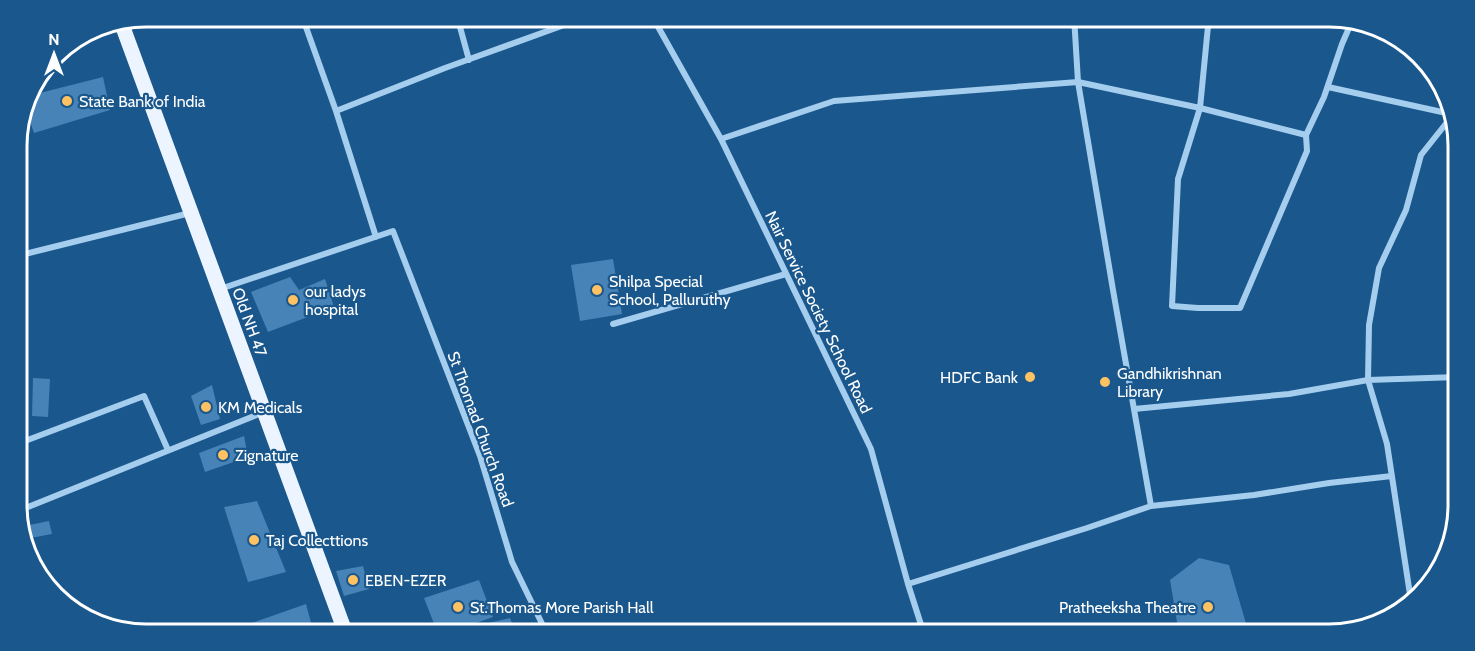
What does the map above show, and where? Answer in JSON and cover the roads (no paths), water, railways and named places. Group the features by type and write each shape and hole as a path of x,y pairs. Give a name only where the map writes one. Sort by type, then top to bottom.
{"main road":[{"name":"Old NH 47","path":"124,29 342,624"}],"street":[{"path":"219,290 376,237 336,111 306,27"},
{"path":"460,27 469,60"},
{"path":"336,111 560,27"},
{"name":"Nair Service Society School Road","path":"658,27 721,139 871,449 921,624"},
{"path":"1075,27 1078,81 1151,506"},
{"path":"1208,27 1200,108 1178,179 1172,306 1240,308 1307,151 1306,135 1328,87 1349,29"},
{"path":"721,139 834,101 1078,81 1200,108 1306,135"},
{"path":"1328,87 1443,113"},
{"path":"1410,591 1387,444 1368,380 1370,325 1378,268 1406,210 1421,155 1446,123"},
{"path":"27,254 191,213"},
{"name":"St Thomad Church Road","path":"376,237 393,231 480,456 512,562 543,624"},
{"path":"613,324 786,274"},
{"path":"1134,409 1289,394 1368,380 1448,377"},
{"path":"27,441 144,396 168,450"},
{"path":"27,507 264,412"},
{"path":"908,584 1151,506 1254,495 1392,476"}],"place":[{"name":"State Bank of India","path":"67,101"},
{"name":"Shilpa Special School, Palluruthy","path":"597,290"},
{"name":"our ladys hospital","path":"293,300"},
{"name":"HDFC Bank","path":"1030,377"},
{"name":"Gandhikrishnan Library","path":"1105,382"},
{"name":"KM Medicals","path":"206,407"},
{"name":"Zignature","path":"223,455"},
{"name":"Taj Collecttions","path":"254,540"},
{"name":"EBEN-EZER","path":"353,580"},
{"name":"St.Thomas More Parish Hall","path":"458,607"},
{"name":"Pratheeksha Theatre","path":"1208,607"}]}
